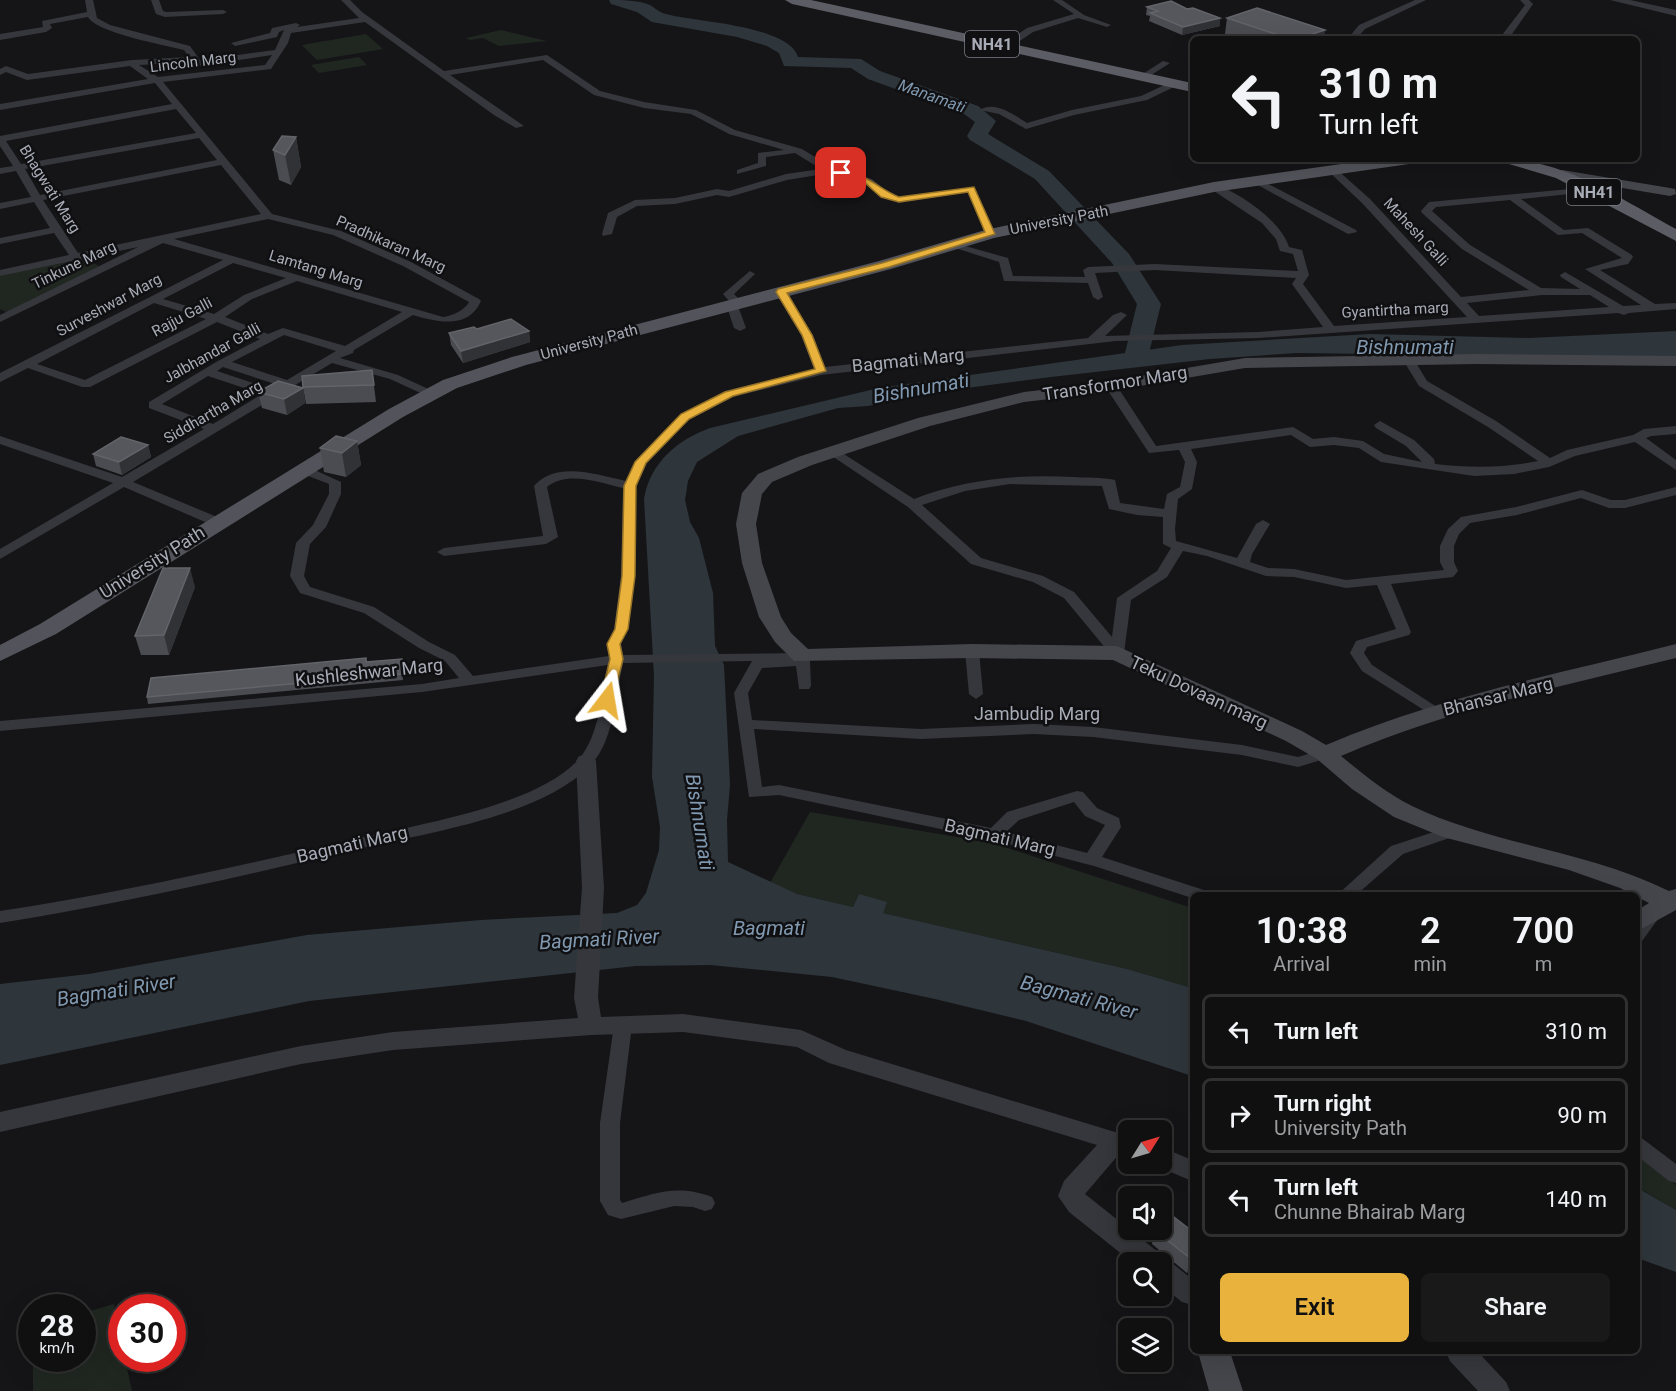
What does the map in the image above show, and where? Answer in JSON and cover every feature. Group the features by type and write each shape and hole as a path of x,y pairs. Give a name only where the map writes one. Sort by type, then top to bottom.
{"highway":[{"name":"NH41","path":"792,0 1190,88"},
{"name":"NH41","path":"1519,162 1562,174 1676,236"}],"main road":[{"name":"University Path","path":"0,654 48,629 302,469 396,413 431,393 471,376 991,234 1214,187 1386,162"},
{"path":"1562,174 1673,192"},
{"path":"1616,203 1673,192"},
{"name":"Transformor Marg","path":"802,658 783,637 770,617 752,562 746,524 752,493 765,478 832,452 924,422 1024,397 1111,386 1245,363 1409,360 1676,361"},
{"name":"Teku Dovaan marg","path":"802,658 972,651 1117,653 1294,736 1325,754 1360,784 1403,811 1452,831 1577,864 1629,882 1662,909"},
{"name":"Bhansar Marg","path":"1325,754 1351,741 1435,712 1676,651"},
{"path":"1220,1354 1226,1391"}],"street":[{"path":"89,0 93,20 107,27 187,48 198,63 220,62 276,52"},
{"path":"155,0 159,12 165,15 223,12"},
{"path":"345,0 497,113 519,126"},
{"path":"1059,1 1074,0"},
{"path":"1354,36 1362,27 1422,0"},
{"path":"1508,36 1521,21 1529,4 1524,0"},
{"path":"1614,0 1676,13"},
{"path":"1059,1 1079,16 1107,25"},
{"path":"0,36 43,30 48,28 45,23 90,14"},
{"path":"1005,47 1030,30 1079,16"},
{"path":"235,43 274,35 275,30 281,27 365,17"},
{"name":"Lincoln Marg","path":"0,107 83,81 157,80 268,67 284,43 288,31 365,17"},
{"path":"445,73 544,57 597,93 644,105 693,112 732,132 800,151 830,170 869,181 885,195 899,200 971,189 991,234"},
{"path":"0,72 6,69 27,77 83,81 132,63 196,59"},
{"path":"132,63 141,72 157,80 268,216"},
{"path":"1142,77 1166,63"},
{"path":"985,110 998,109 1026,126 1072,113 1144,98 1173,84"},
{"path":"0,139 177,106"},
{"path":"0,171 201,135"},
{"name":"Bhagwati Marg","path":"0,139 20,167 55,230 75,256"},
{"path":"740,172 764,164 761,156 800,151"},
{"path":"0,206 222,162"},
{"name":"Mahesh Galli","path":"1331,169 1366,201 1475,319"},
{"path":"607,234 612,215 634,203 675,201 717,192 729,194 786,177 830,170"},
{"path":"1257,180 1352,232"},
{"path":"1214,187 1259,214 1282,240 1284,249 1297,252 1304,275"},
{"path":"1544,292 1466,247 1426,211 1433,204 1589,189"},
{"path":"1511,196 1562,233 1584,230 1628,257 1624,262 1590,269 1654,308"},
{"name":"Tinkune Marg","path":"0,273 268,216"},
{"name":"Pradhikaran Marg","path":"268,216 337,233 407,264 475,301 472,308 461,314"},
{"path":"0,241 55,230"},
{"name":"Tinkune Marg","path":"0,319 162,239"},
{"name":"Lamtang Marg","path":"162,239 410,312 443,320 453,319 461,314"},
{"path":"951,245 1004,260 1008,279 1092,280"},
{"name":"Surveshwar Marg","path":"0,378 233,259"},
{"path":"1098,297 1088,270 1155,267 1304,275"},
{"path":"740,328 734,303 728,294 750,274"},
{"path":"1304,275 1297,284 1330,329"},
{"path":"1565,275 1624,312"},
{"name":"Rajju Galli","path":"27,364 86,384 216,318 248,297 292,279"},
{"path":"781,292 807,335 821,371"},
{"path":"1459,301 1544,292 1590,292"},
{"path":"151,299 216,318 271,339"},
{"name":"Gyantirtha marg","path":"1116,338 1169,339 1475,319 1624,312 1676,306"},
{"name":"Siddhartha Marg","path":"0,555 213,428 334,360 410,312"},
{"path":"1090,341 1104,333 1121,315"},
{"name":"Jalbhandar Galli","path":"213,428 153,405 210,373 222,363 283,331 349,351"},
{"name":"Bagmati Marg","path":"0,917 255,868 466,818 521,801 561,783 586,761 600,735 617,659 614,644 621,629 628,576 630,486 641,462 685,417 729,394 821,371 1116,338"},
{"path":"334,360 394,377 431,393"},
{"path":"1409,360 1423,383 1492,424 1549,463"},
{"path":"222,363 290,385"},
{"path":"210,373 273,394"},
{"path":"1111,386 1153,450 1293,431 1310,443 1334,441 1363,446 1381,458 1474,472 1514,470 1549,463 1605,444 1637,438 1648,432 1676,430"},
{"path":"1380,425 1410,443 1430,462 1424,466"},
{"path":"1637,438 1676,466"},
{"path":"0,440 123,482 217,522"},
{"path":"1183,446 1191,462 1186,489 1172,497 1169,513 1170,544 1243,563 1266,572 1293,573 1346,584 1448,574 1451,571 1447,562 1447,546 1453,532 1466,520 1517,511 1582,494 1609,504 1625,504 1676,491"},
{"path":"832,452 913,504 976,561 1038,579 1069,595 1117,653"},
{"name":"Kushleshwar Marg","path":"0,726 422,688 468,680 450,658 424,645 369,610 305,590 297,576 303,543 320,527 335,494 335,482 302,469"},
{"path":"444,552 546,540 551,537 540,486 554,477 581,477 630,486"},
{"path":"913,504 938,493 979,483 1034,478 1110,483 1108,488 1114,506 1137,511 1169,513"},
{"path":"1243,563 1245,554 1263,524"},
{"path":"1117,653 1124,598 1162,574 1178,547"},
{"path":"1382,580 1404,632 1370,639 1361,644 1357,653 1367,668 1435,712"},
{"path":"972,651 976,694"},
{"name":"Teku Dovaan marg","path":"617,659 767,655 802,658"},
{"path":"746,724 741,693 754,667 762,663 802,658 804,686"},
{"path":"468,680 488,679 617,659"},
{"name":"Bagmati Marg","path":"746,724 755,793 778,790 995,834 1092,860 1192,892"},
{"name":"Jambudip Marg","path":"746,724 921,734 1034,729 1093,732 1242,750 1298,762 1325,754"},
{"path":"586,761 593,888 586,998 591,1026"},
{"path":"995,834 1013,816 1077,796 1091,812 1113,822 1113,827 1092,860"},
{"path":"1349,892 1397,850 1452,831"},
{"path":"1640,933 1662,909"},
{"path":"0,1122 301,1054 393,1041 591,1026 683,1023 801,1039 838,1057 1118,1143"},
{"path":"623,1025 610,1123 610,1201 615,1209 621,1211 675,1197 693,1197 705,1203"},
{"path":"1118,1147 1073,1188 1071,1196 1078,1205 1139,1252"},
{"path":"1640,1147 1676,1175"},
{"path":"1172,1162 1190,1171"},
{"path":"1172,1278 1190,1292"},
{"path":"1462,1354 1496,1391"}],"shaded area":[{"path":"501,30 547,41 499,46 483,38 470,40 466,38"},
{"path":"366,34 383,49 317,60 302,45"},
{"path":"359,57 367,65 319,73 311,65"},
{"path":"79,256 99,266 11,314 0,309 0,276"},
{"path":"810,812 992,843 1190,907 1190,987 1127,969 883,913 859,894 853,907 797,894 770,883"},
{"path":"1640,1157 1676,1185 1676,1210 1640,1189"},
{"path":"108,1306 108,1372 128,1372 132,1391 33,1391 33,1372 96,1372 96,1309"}],"water":[{"name":"Bagmati","path":"1676,331 1676,358 1297,353 1210,359 1051,377 936,392 868,406 838,408 738,436 697,462 688,481 685,500 690,522 699,538 713,593 715,646 724,665 730,785 727,820 728,862 797,894 853,907 859,894 887,902 883,913 1127,969 1190,987 1190,1075 1026,1021 935,999 832,977 710,965 636,966 309,1001 0,1065 0,984 89,974 307,935 481,920 617,913 637,905 646,893 659,850 660,827 652,777 654,676 644,499 652,474 659,464 676,446 698,433 710,428 879,388 1182,345 1370,334 1529,338"},
{"path":"1640,1189 1676,1210 1676,1272 1640,1259"}],"building":[{"path":"1171,1 1187,9 1193,8 1220,18 1183,27 1150,13 1158,11 1147,7"},
{"path":"1257,8 1325,30 1306,36 1281,36 1227,18"},
{"path":"282,136 296,137 285,155 273,150"},
{"path":"511,319 529,331 461,351 449,333 474,327 477,329"},
{"path":"372,370 374,385 303,387 302,376"},
{"path":"278,381 303,388 284,399 258,392"},
{"path":"336,436 357,441 342,453 320,448"},
{"path":"121,437 148,445 119,462 93,454"},
{"path":"163,568 190,568 164,635 135,636"},
{"path":"366,658 366,662 402,659 402,674 147,697 151,678"},
{"path":"1172,1216 1190,1229 1190,1258 1167,1240 1172,1240"}],"waterway":[{"name":"Manamati","path":"617,0 643,8 658,18 740,32 773,42 787,50 790,62 855,63 874,75 971,110 986,121 977,136 1042,175 1121,259 1149,304 1136,357"}],"route":[{"path":"607,700 617,659 614,644 621,629 628,576 630,486 641,462 685,417 729,394 821,371 807,335 781,292 991,234 971,189 899,200 885,195 869,181 841,173"}],"water label":[{"name":"Bishnumati","path":"1405,347"},
{"name":"Bishnumati","path":"921,388"},
{"name":"Bishnumati","path":"700,822"},
{"name":"Bagmati River","path":"599,939"},
{"name":"Bagmati River","path":"116,990"},
{"name":"Bagmati River","path":"1079,997"}]}
